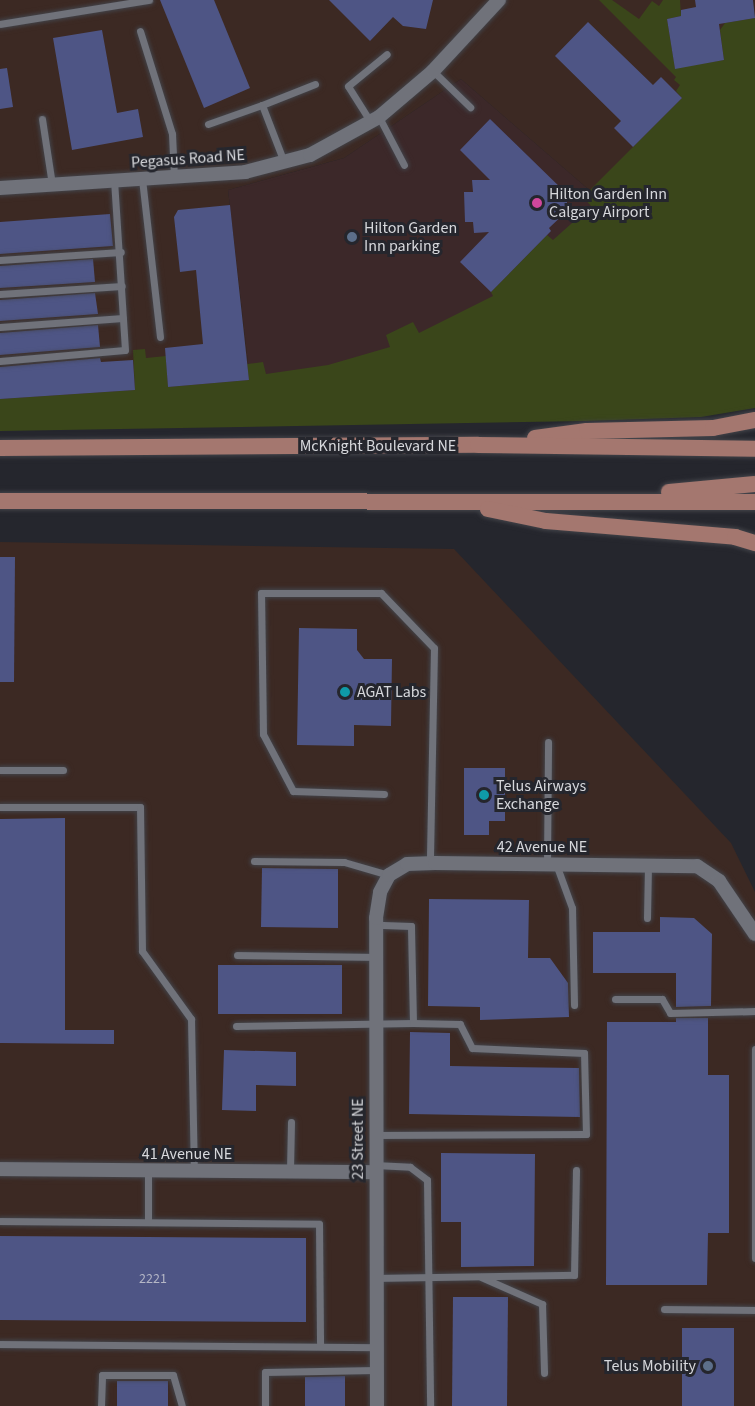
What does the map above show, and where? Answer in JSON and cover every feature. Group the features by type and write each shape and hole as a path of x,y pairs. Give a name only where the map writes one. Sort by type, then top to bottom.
{"main road":[{"path":"478,445 587,431 713,428 755,420"},
{"name":"McKnight Boulevard NE","path":"0,448 478,445 755,449"},
{"path":"576,501 755,484"},
{"path":"0,501 755,502"},
{"path":"454,503 546,521 735,537 755,543"}],"street":[{"name":"Pegasus Road NE","path":"0,188 245,172 310,155 374,119 433,71 499,0"},
{"name":"42 Avenue NE","path":"389,875 407,864 430,863 697,866 719,881 755,934"},
{"name":"23 Street NE","path":"377,1406 376,925 380,892 389,875"},
{"name":"41 Avenue NE","path":"0,1169 375,1168"}],"lane":[{"path":"0,24 149,0"},
{"path":"140,31 172,134 174,177"},
{"path":"387,54 348,86 374,119 404,165"},
{"path":"433,71 470,107"},
{"path":"208,124 315,84"},
{"path":"262,105 284,162"},
{"path":"42,119 52,184"},
{"path":"142,179 160,337"},
{"path":"0,361 125,350 121,252 114,181"},
{"path":"0,260 121,252"},
{"path":"0,294 122,286"},
{"path":"0,327 123,318"},
{"path":"384,794 293,791 263,734 261,593 381,593 434,648 430,863"},
{"path":"548,742 551,864 572,908 574,1005"},
{"path":"0,770 63,770"},
{"path":"0,807 140,807 142,951 191,1019 194,1170"},
{"path":"254,861 344,862 389,875"},
{"path":"647,918 648,864"},
{"path":"376,925 411,926 413,1023"},
{"path":"237,955 376,957"},
{"path":"615,999 662,999 670,1013 755,1011"},
{"path":"236,1026 375,1022 460,1024 472,1048 584,1053 585,1134 375,1135"},
{"path":"755,1049 755,1258"},
{"path":"290,1170 291,1122"},
{"path":"375,1168 411,1167 427,1180 430,1406"},
{"path":"148,1170 148,1222"},
{"path":"376,1278 574,1275 576,1170"},
{"path":"0,1221 319,1224 320,1346"},
{"path":"479,1276 542,1304 544,1373"},
{"path":"664,1309 755,1310"},
{"path":"0,1344 376,1347"},
{"path":"265,1406 265,1372 376,1370"},
{"path":"101,1406 102,1375 173,1375 182,1406"}],"shaded area":[{"path":"0,0 755,0 755,18 717,90 602,201 461,79 344,158 228,190 251,389 0,406"},
{"name":"Hilton Garden Inn parking","path":"461,79 602,201 492,311 391,362 251,389 228,190 344,158"},
{"path":"0,542 454,549 731,843 755,892 755,1406 0,1406"}],"green space":[{"path":"599,0 612,0 639,19 652,1 659,6 663,0 680,0 681,16 667,19 675,68 724,60 720,30 725,23 755,18 755,408 701,417 586,421 0,431 0,399 135,390 133,350 145,349 146,358 166,356 168,387 249,380 247,364 263,362 266,374 328,365 390,347 386,335 413,322 419,333 493,296 491,292 547,235 553,240 591,206 583,197 682,98 676,91 680,85 674,80 676,77"}],"building":[{"path":"160,0 214,0 250,88 204,108"},
{"path":"329,0 433,0 426,29 403,26 393,17 370,41"},
{"path":"695,0 753,0 755,18 719,24 724,60 675,69 667,19 681,16 681,10 696,7"},
{"path":"588,22 653,85 661,77 682,98 633,147 614,128 621,121 555,56"},
{"path":"102,30 117,113 138,109 143,137 72,150 53,38"},
{"path":"7,68 13,107 0,109 0,69"},
{"name":"Hilton Garden Inn Calgary Airport","path":"490,119 567,194 567,211 549,228 551,231 491,292 460,262 489,232 474,233 473,222 465,222 464,192 473,192 472,180 490,180 460,150"},
{"path":"230,205 249,380 168,387 165,348 203,344 196,270 180,272 174,217 178,210"},
{"path":"110,214 113,246 0,254 0,222"},
{"path":"93,259 95,282 0,288 0,266"},
{"path":"95,293 98,314 0,321 0,300"},
{"path":"98,325 100,347 0,355 0,333"},
{"path":"100,358 101,362 133,360 135,390 0,399 0,367"},
{"path":"0,557 15,557 14,682 0,682"},
{"name":"AGAT Labs","path":"299,628 357,629 357,650 364,659 392,659 391,726 354,725 354,746 297,745"},
{"name":"Telus Airways Exchange","path":"464,768 505,768 505,821 489,821 489,835 464,835"},
{"path":"65,818 65,1030 114,1030 114,1044 0,1043 0,819"},
{"path":"262,868 338,869 338,928 261,927"},
{"path":"429,899 529,900 528,958 550,958 568,983 569,1017 480,1020 480,1007 428,1006"},
{"path":"660,917 694,918 712,934 711,1006 676,1007 676,973 593,973 593,932 660,932"},
{"path":"218,965 342,965 342,1014 218,1014"},
{"path":"676,1018 708,1018 708,1075 729,1075 729,1233 708,1233 707,1285 606,1285 607,1022 676,1022"},
{"path":"410,1032 450,1033 450,1066 579,1068 580,1117 409,1114"},
{"path":"224,1050 296,1052 296,1086 256,1085 256,1111 222,1110"},
{"path":"441,1153 535,1154 534,1266 461,1267 461,1222 441,1222"},
{"path":"0,1236 306,1238 306,1322 0,1320"},
{"path":"453,1297 508,1297 507,1406 452,1406"},
{"name":"Telus Mobility","path":"682,1328 734,1328 734,1406 682,1406"},
{"path":"345,1376 345,1406 305,1406 305,1377"},
{"path":"117,1381 168,1381 168,1406 117,1406"}],"place":[{"name":"Hilton Garden Inn Calgary Airport","path":"537,203"},
{"name":"Hilton Garden Inn parking","path":"352,237"},
{"name":"AGAT Labs","path":"345,692"},
{"name":"Telus Airways Exchange","path":"484,795"},
{"name":"Telus Mobility","path":"708,1366"}]}
